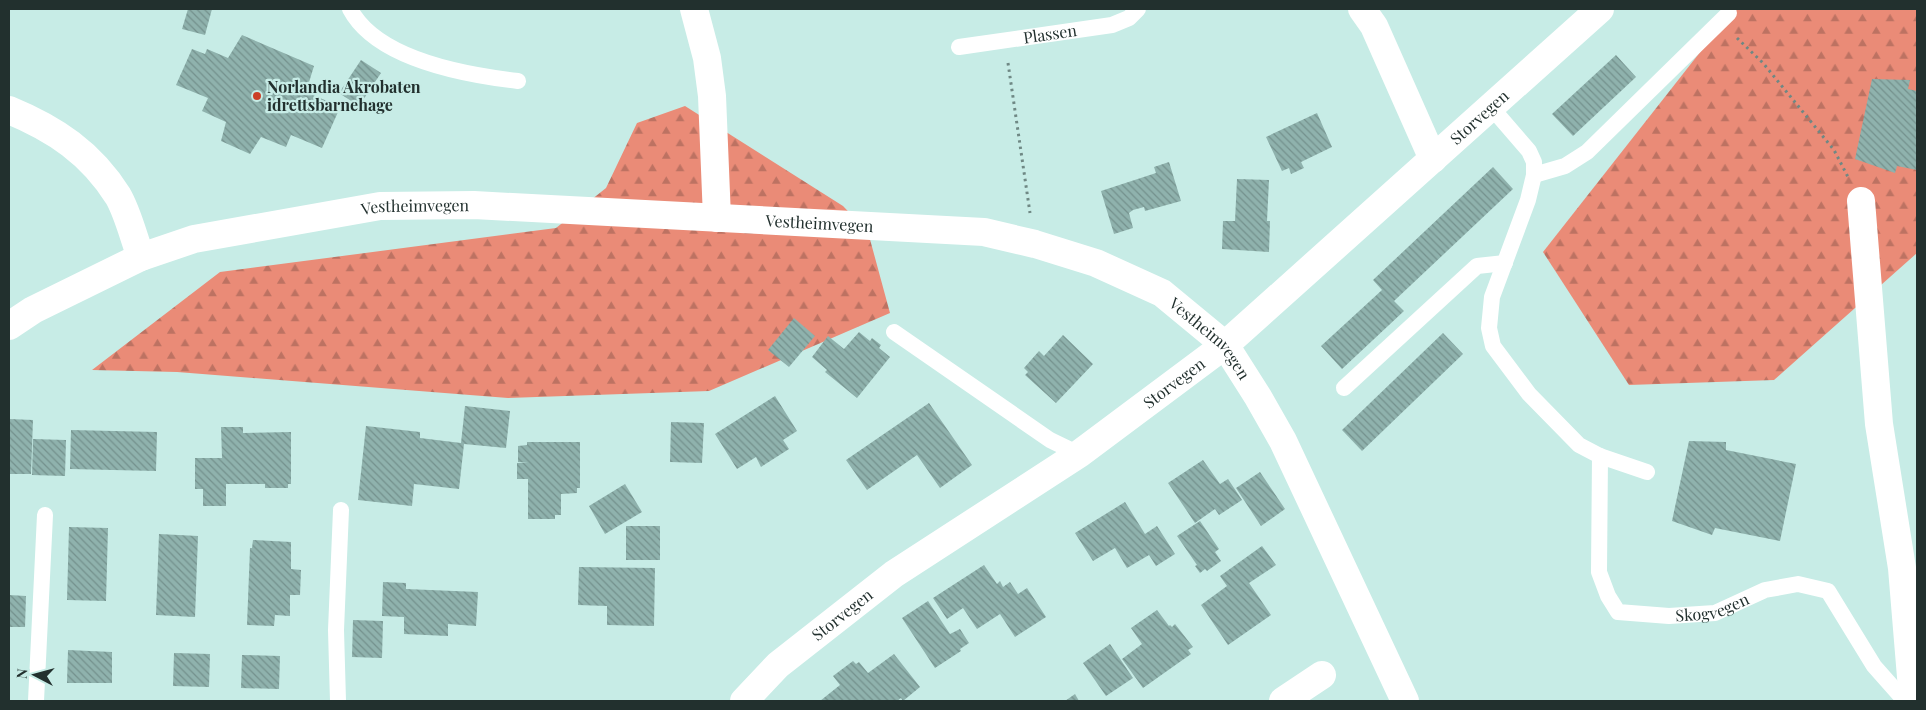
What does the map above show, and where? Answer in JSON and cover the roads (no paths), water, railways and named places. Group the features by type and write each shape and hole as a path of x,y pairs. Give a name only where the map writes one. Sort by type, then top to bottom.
{"street":[{"path":"694,9 707,58 712,96 717,218"},
{"name":"Storvegen","path":"744,701 778,665 894,574 1079,454 1225,345 1600,9"},
{"path":"1365,10 1374,26 1433,159"},
{"path":"9,110 59,134 92,161 119,198 142,257"},
{"path":"1861,202 1879,424 1902,568 1914,701"},
{"name":"Vestheimvegen","path":"9,326 33,310 142,257 194,239 380,206 474,205 984,232 1035,244 1096,263 1162,293 1225,345 1258,397 1282,442 1405,701"},
{"path":"1283,701 1322,675"}],"lane":[{"path":"350,9 354,18 379,40 401,53 450,71 480,77 518,81"},
{"name":"Plassen","path":"958,47 1112,25 1129,18 1138,9"},
{"path":"1534,176 1565,166 1587,152 1725,18"},
{"path":"1491,107 1524,144 1534,162 1534,176 1528,200 1492,297 1489,328 1493,346 1529,394 1564,432 1579,445 1600,456 1648,472"},
{"path":"1344,388 1477,266 1504,263"},
{"path":"894,332 1050,440 1079,454"},
{"name":"Skogvegen","path":"1600,456 1599,572 1608,596 1618,612 1669,616 1715,612 1765,590 1798,584 1828,591 1874,666 1905,701"},
{"path":"338,701 336,630 341,510"},
{"path":"36,701 45,515"}],"place":[{"name":"Norlandia Akrobaten idrettsbarnehage","path":"257,96"}]}
